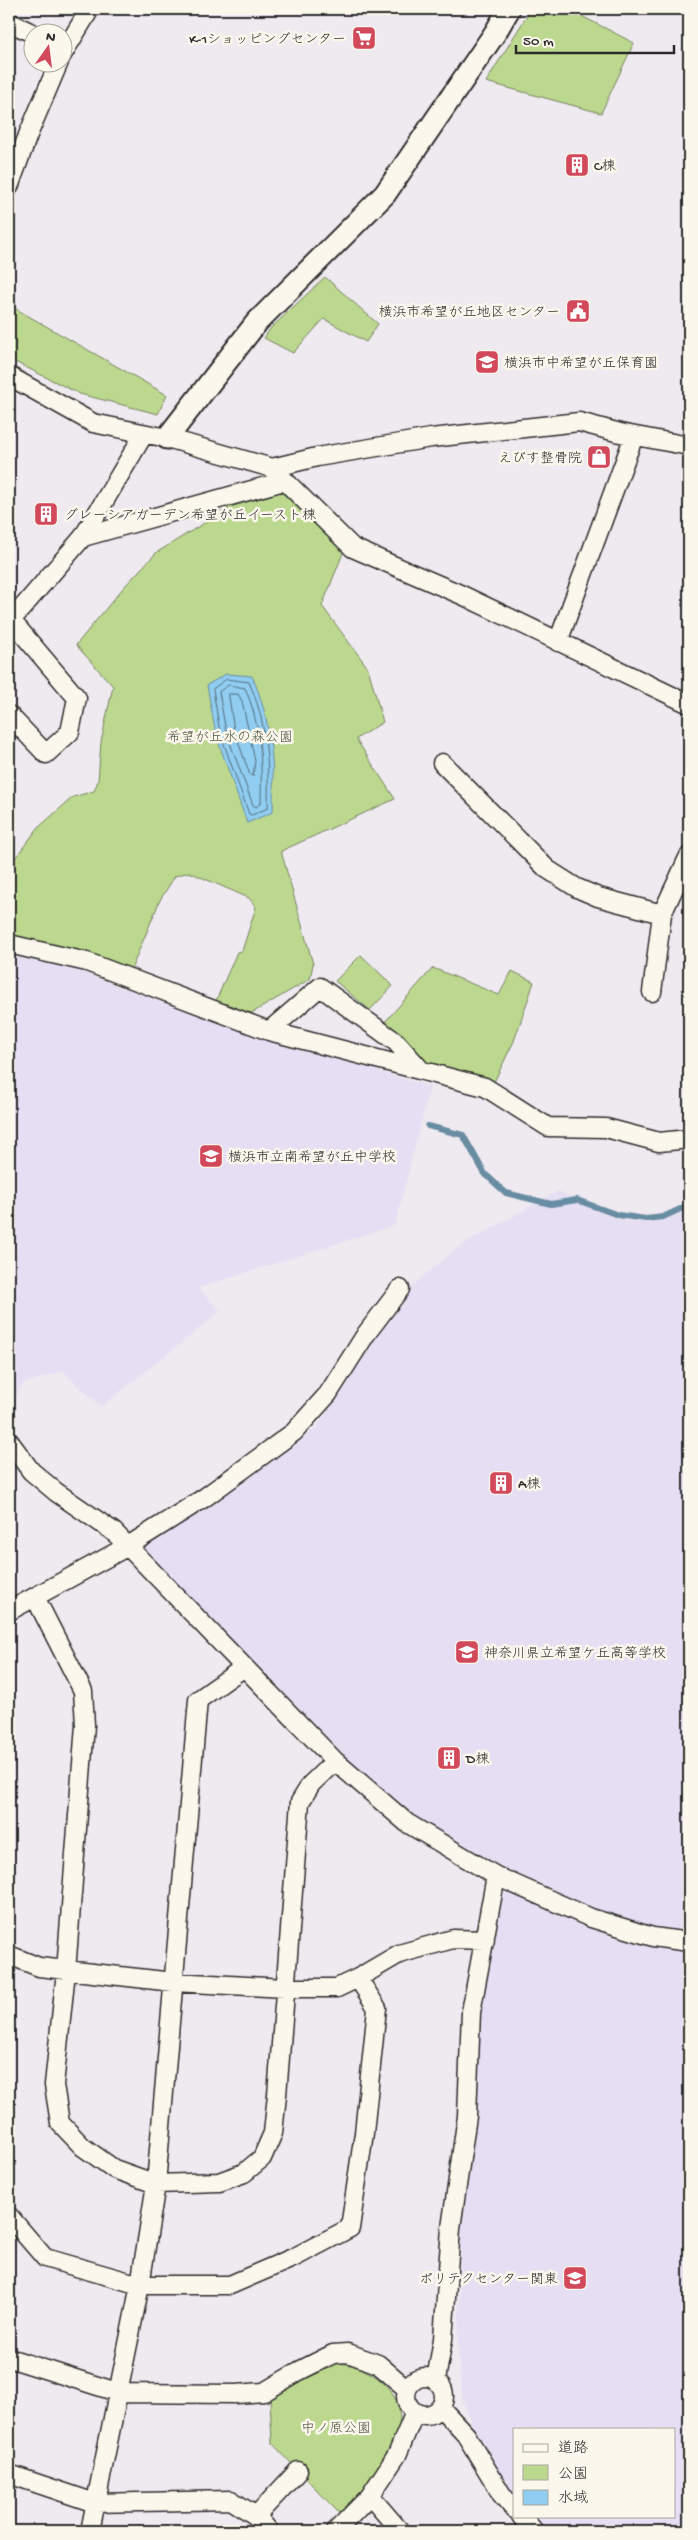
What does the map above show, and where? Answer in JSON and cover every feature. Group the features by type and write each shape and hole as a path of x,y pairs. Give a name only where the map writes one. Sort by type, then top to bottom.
{"street":[{"path":"72,37 90,9"},
{"path":"167,438 257,322 385,194 496,33 509,9"},
{"path":"9,22 22,28"},
{"path":"9,187 54,72"},
{"path":"9,376 93,422 167,438 272,468 317,457 374,447 539,425 580,422 634,436 689,446"},
{"path":"9,716 46,754 70,732 77,698 10,622 83,537 144,434"},
{"path":"558,642 634,436"},
{"path":"272,468 353,548 462,595 689,704"},
{"path":"83,537 284,481"},
{"path":"442,763 547,868 578,888 598,897 662,914"},
{"path":"652,992 662,914 689,856"},
{"path":"9,944 88,962 269,1031 485,1087 548,1127 606,1128 659,1142 689,1139"},
{"path":"269,1031 320,987 396,1042 421,1070"},
{"path":"9,1611 128,1546 204,1498 294,1432 328,1394 366,1334 400,1289"},
{"path":"9,1441 31,1471 56,1492 114,1532 243,1668 335,1761 407,1823 496,1876 591,1918 653,1937 689,1942"},
{"path":"34,1597 82,1691 85,1724 66,1971 54,2085 60,2123 83,2147 114,2169 156,2184 219,2182 244,2173 262,2158 272,2133 300,1802 311,1784 335,1761"},
{"path":"90,2531 120,2393 140,2286 156,2184 198,1700 243,1668"},
{"path":"436,2380 443,2339 451,2228 467,2116 471,2012 496,1876"},
{"path":"9,1955 39,1967 173,1982 285,1988 337,1988 399,1954 454,1940 485,1940"},
{"path":"9,2216 45,2258 140,2286 230,2285 295,2257 350,2228 364,2133 377,2008 358,1978"},
{"path":"9,2358 120,2393 236,2394 264,2392 299,2371 333,2354 348,2353 378,2364 407,2389"},
{"path":"430,2377 436,2380 444,2390 445,2396 441,2408 426,2416 415,2412 407,2402 407,2389 416,2379 430,2377"},
{"path":"441,2408 466,2435 502,2495 513,2508"},
{"path":"336,2531 370,2496 397,2455 415,2412"},
{"path":"256,2516 298,2471"},
{"path":"9,2474 96,2503 231,2500 256,2516 269,2531"},
{"path":"370,2496 400,2531"},
{"path":"523,2518 534,2531"}],"shaded area":[{"name":"横浜市立南希望が丘中学校","path":"9,954 82,972 213,1021 430,1087 395,1225 198,1288 221,1311 101,1407 63,1371 23,1384 9,1407"},
{"name":"神奈川県立希望ケ丘高等学校","path":"558,1191 619,1219 652,1223 689,1208 689,1935 657,1930 586,1908 497,1867 420,1821 346,1757 142,1547 316,1429 404,1293 457,1248"},
{"name":"ポリテクセンター関東","path":"510,1888 605,1933 640,1942 689,1949 689,2531 539,2531 529,2518 676,2518 676,2428 513,2428 513,2497 478,2440 462,2397 458,2349 462,2207 479,2018 502,1897"}],"green space":[{"path":"531,9 568,9 634,43 601,113 486,82"},
{"path":"325,277 378,324 366,342 324,319 293,353 264,338 270,329"},
{"path":"9,305 167,395 158,414 80,394 9,359"},
{"name":"希望が丘水の森公園","path":"281,492 345,548 322,606 368,668 383,722 356,739 395,799 281,851 313,964 310,979 252,1013 215,1003 237,952 242,951 256,907 249,898 189,872 175,876 160,900 130,972 64,948 9,934 9,866 38,828 73,797 94,791 98,781 101,742 113,686 76,645 123,588 156,553 230,507"},
{"path":"361,955 393,986 370,1010 335,981"},
{"path":"433,968 499,995 512,971 534,982 514,1041 494,1082 414,1059 383,1024"},
{"name":"中ノ原公園","path":"340,2363 362,2369 382,2381 395,2399 399,2410 400,2422 390,2448 362,2493 339,2513 272,2443 270,2399 307,2378"}],"water":[{"path":"226,674 252,676 268,726 273,777 273,812 247,823 216,735 207,685"}],"waterway":[{"path":"428,1126 463,1135 485,1174 506,1193 551,1204 577,1200 618,1215 646,1219 663,1217 689,1205"}],"place":[{"name":"K-1ショッピングセンター","path":"364,38"},
{"name":"C棟","path":"577,165"},
{"name":"横浜市希望が丘地区センター","path":"578,311"},
{"name":"横浜市中希望が丘保育園","path":"487,362"},
{"name":"えびす整骨院","path":"599,457"},
{"name":"グレーシアガーデン希望が丘イースト棟","path":"46,514"},
{"name":"横浜市立南希望が丘中学校","path":"211,1156"},
{"name":"A棟","path":"501,1483"},
{"name":"神奈川県立希望ケ丘高等学校","path":"467,1652"},
{"name":"D棟","path":"449,1758"},
{"name":"ポリテクセンター関東","path":"575,2278"}]}
